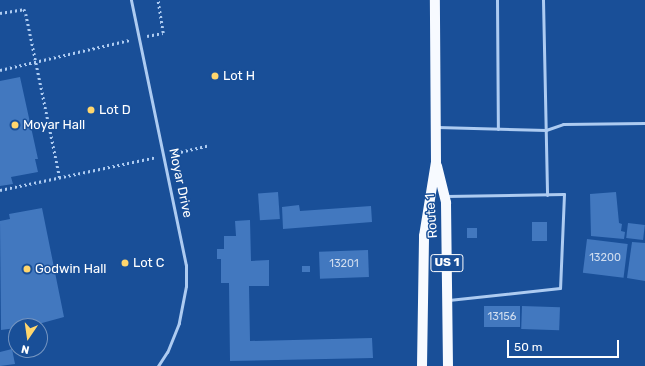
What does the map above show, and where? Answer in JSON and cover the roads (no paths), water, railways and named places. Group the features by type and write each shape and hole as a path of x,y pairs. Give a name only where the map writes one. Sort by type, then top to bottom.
{"main road":[{"name":"Route 1","path":"422,366 424,236 436,162 434,0"},
{"name":"Route 1","path":"436,162 446,196 448,366"}],"lane":[{"name":"Moyar Drive","path":"131,0 186,265 186,286 174,336 158,366"},
{"path":"496,0 498,129"},
{"path":"543,0 547,195"},
{"path":"435,127 546,130 563,124 645,123"},
{"path":"446,196 564,194 560,288 447,301"}],"place":[{"name":"Lot H","path":"215,76"},
{"name":"Lot D","path":"91,110"},
{"name":"Moyar Hall","path":"15,125"},
{"name":"Lot C","path":"125,263"},
{"name":"Godwin Hall","path":"27,269"}]}
